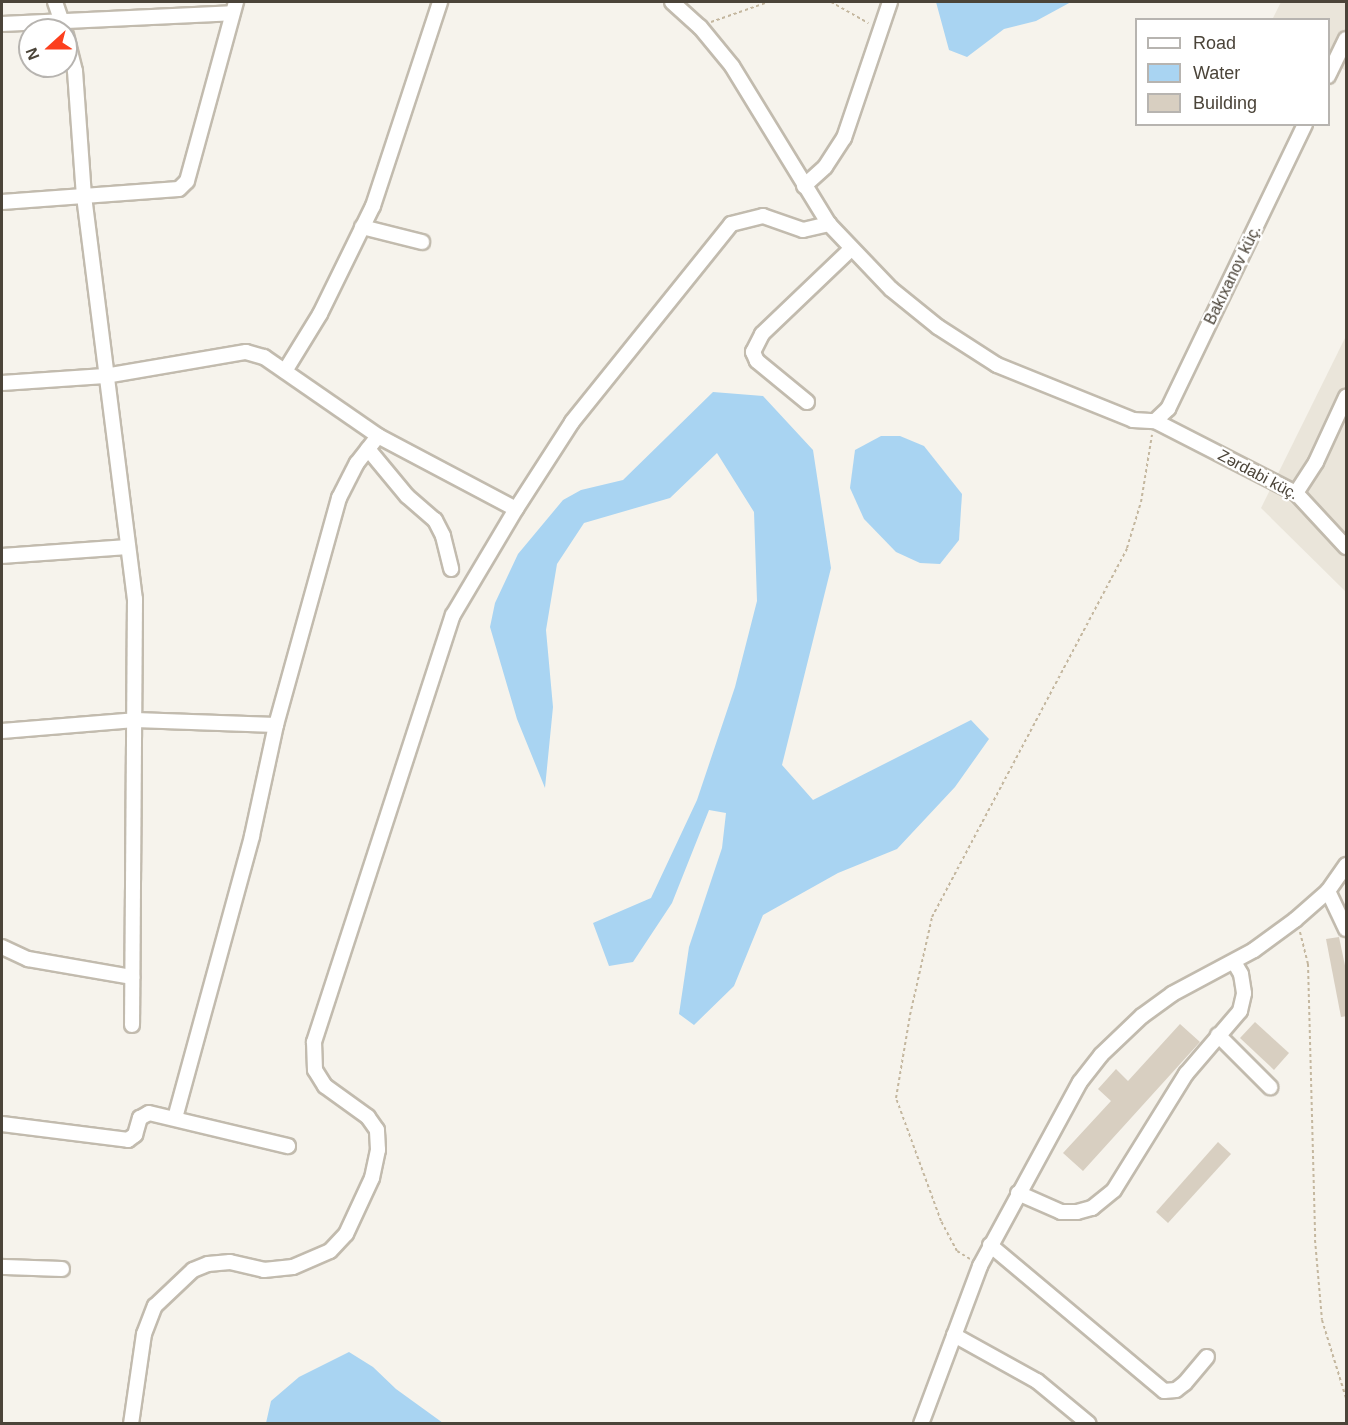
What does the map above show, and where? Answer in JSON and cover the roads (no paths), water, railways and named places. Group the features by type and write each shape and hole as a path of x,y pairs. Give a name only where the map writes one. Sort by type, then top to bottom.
{"street":[{"path":"56,2 60,18"},
{"path":"285,371 320,314 373,206 440,2"},
{"name":"Zərdabi küç.","path":"672,2 700,27 732,66 829,224 850,250 891,289 970,350 1033,381 1133,420 1155,421 1296,493 1347,547"},
{"path":"804,186 825,167 844,138 878,29 890,2"},
{"path":"2,202 168,191 179,189 187,181 234,7 78,23"},
{"path":"2,24 18,24"},
{"path":"1330,74 1347,39"},
{"path":"76,78 84,196 135,599 132,1025"},
{"name":"Bakıxanov küç.","path":"1155,421 1174,398 1304,126"},
{"path":"131,1424 144,1334 155,1306 193,1270 208,1264 230,1262 264,1270 293,1267 330,1251 346,1234 372,1178 378,1150 377,1130 368,1117 325,1086 315,1070 314,1042 453,615 516,509 572,422 731,224 749,216 763,216 803,230 829,224"},
{"path":"362,227 422,242"},
{"path":"807,402 757,361 753,352 762,334 850,250"},
{"path":"2,383 105,376 246,352 264,357 378,436 516,509"},
{"path":"1296,493 1316,462 1347,397"},
{"path":"175,1118 252,836 276,724 339,498 378,436"},
{"path":"368,449 407,496 435,520 443,536 451,569"},
{"path":"2,556 128,547"},
{"path":"2,731 135,720 276,724"},
{"path":"923,1423 980,1266 1018,1192 1080,1082 1101,1055 1172,994 1233,962 1295,920 1328,891 1347,865"},
{"path":"1328,891 1347,929"},
{"path":"2,947 28,959 132,977"},
{"path":"1018,1192 1060,1212 1092,1208 1129,1170 1186,1074 1240,1011 1244,993 1241,974 1233,962"},
{"path":"1218,1035 1270,1087"},
{"path":"2,1124 128,1140 135,1135 140,1118 149,1113 288,1146"},
{"path":"990,1245 1164,1390 1176,1390 1207,1357"},
{"path":"2,1267 63,1269"},
{"path":"954,1335 1037,1381 1089,1424"}],"water":[{"path":"936,2 1071,2 1036,21 1004,29 967,57 949,50"},
{"path":"713,392 763,396 813,450 831,568 782,765 813,800 971,720 989,739 955,787 897,849 838,873 763,915 734,986 694,1025 679,1014 689,947 722,848 726,813 709,810 672,903 633,962 609,966 593,923 651,898 697,800 735,687 757,601 754,512 717,453 670,498 584,523 557,564 546,630 553,707 545,788 517,719 490,627 495,603 518,554 563,500 581,490 623,480"},
{"path":"881,436 900,436 924,446 962,494 959,540 940,564 920,563 896,552 864,519 850,488 855,450"},
{"path":"349,1352 373,1367 396,1389 443,1423 266,1423 271,1401 299,1377"}]}
